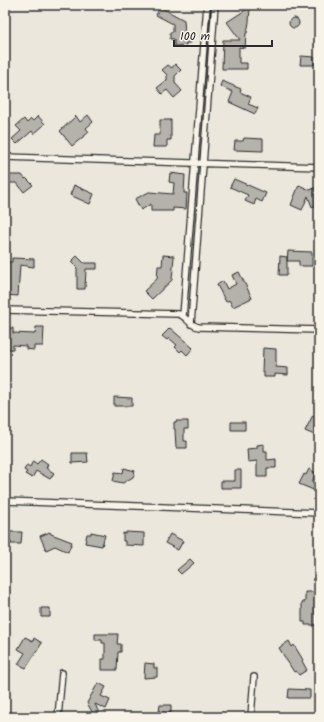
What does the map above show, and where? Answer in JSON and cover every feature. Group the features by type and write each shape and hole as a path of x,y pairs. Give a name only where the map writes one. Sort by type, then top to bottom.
{"street":[{"path":"183,316 207,5"},
{"path":"191,324 215,5"},
{"path":"5,158 195,162 319,167"},
{"path":"5,310 179,314 191,324 199,327 319,330"},
{"path":"5,501 319,513"},
{"path":"58,717 62,673"},
{"path":"251,717 254,677"}],"building":[{"path":"160,7 184,20 185,36 191,35 191,43 174,46 174,39 170,39 170,32 173,32 173,24 156,15"},
{"path":"250,7 245,48 239,47 239,63 247,63 247,69 222,69 223,40 240,40 227,22"},
{"path":"292,18 296,18 298,19 298,27 292,28 289,25 289,21"},
{"path":"301,56 314,57 314,65 300,65"},
{"path":"175,64 181,70 175,76 175,83 182,91 174,98 167,90 162,94 157,88 167,80 167,75 162,70 168,65 172,68"},
{"path":"222,81 241,89 240,92 251,97 248,104 258,108 255,114 229,102 233,92 220,86"},
{"path":"88,115 93,122 86,128 89,132 72,146 60,131 76,116 80,122"},
{"path":"38,116 45,124 34,134 32,131 17,144 12,139 21,131 16,126 24,119 27,123 31,119 33,121"},
{"path":"160,120 171,120 171,140 167,140 167,147 153,147 154,135 160,135"},
{"path":"244,138 263,139 263,151 234,150 235,141 243,141"},
{"path":"170,173 185,175 184,193 187,193 186,209 173,208 173,211 151,211 151,204 141,210 135,199 149,192 173,194 174,183 169,182"},
{"path":"5,175 22,175 33,185 24,192 17,183 5,183"},
{"path":"234,179 266,193 262,202 256,199 254,205 245,201 248,195 230,187"},
{"path":"74,185 94,194 90,204 70,195"},
{"path":"299,185 310,190 319,186 319,204 312,207 308,196 302,210 291,205"},
{"path":"288,251 312,252 312,266 299,266 299,261 287,261"},
{"path":"163,255 174,256 172,280 152,299 144,291 157,279 158,266 162,266"},
{"path":"77,256 84,263 97,263 97,269 86,269 85,289 77,289 77,268 71,262"},
{"path":"280,256 287,257 287,275 279,275"},
{"path":"12,258 34,259 34,267 20,265 18,296 5,295 5,262 12,262"},
{"path":"239,272 252,298 233,307 229,300 226,302 217,285 223,281 227,289 236,284 232,275"},
{"path":"36,327 44,327 43,346 34,346 34,350 26,349 26,346 13,345 13,349 5,349 5,328 13,328 13,333 35,334"},
{"path":"170,328 193,348 187,355 182,350 180,352 175,347 177,345 169,338 167,340 162,336"},
{"path":"263,348 276,349 276,367 288,368 288,375 275,374 275,377 264,377 264,372 262,372"},
{"path":"114,397 132,398 132,406 114,406"},
{"path":"313,415 319,419 315,428 319,430 319,437 305,431"},
{"path":"188,421 188,429 184,429 184,441 187,441 187,448 176,448 174,422"},
{"path":"231,422 245,422 245,430 231,430"},
{"path":"264,444 264,451 267,451 267,460 276,459 276,468 267,468 267,477 257,477 257,461 248,462 247,449 257,448 257,445"},
{"path":"72,453 87,453 88,462 72,463"},
{"path":"41,459 48,464 46,468 54,473 50,479 36,471 32,478 25,474 27,472 24,470 27,465 30,467 33,461 37,464"},
{"path":"124,468 135,471 133,477 123,483 113,481 115,472 123,473"},
{"path":"309,469 316,473 312,482 319,485 316,491 299,484 304,474 306,475"},
{"path":"235,470 241,470 241,488 221,488 221,481 235,481"},
{"path":"5,532 22,532 21,544 11,544 11,542 5,540"},
{"path":"50,532 51,534 72,542 68,552 55,546 46,550 40,536"},
{"path":"91,532 105,535 102,546 85,543 87,534 91,534"},
{"path":"126,532 144,533 144,546 125,545 125,541 123,541 123,533 126,534"},
{"path":"170,534 183,541 178,550 165,543"},
{"path":"190,559 194,563 181,574 177,570"},
{"path":"305,592 316,592 316,613 319,613 319,625 305,625 305,622 302,622 302,602 305,602"},
{"path":"41,608 50,608 50,617 41,617"},
{"path":"95,634 118,634 117,644 121,644 121,652 118,652 117,670 102,670 102,659 105,659 105,643 102,643 102,640 95,640"},
{"path":"25,637 33,641 34,638 42,643 26,668 18,664 25,653 18,649"},
{"path":"289,641 292,647 294,645 307,670 299,675 296,671 294,672 279,648"},
{"path":"145,663 154,664 154,668 157,668 157,677 144,678"},
{"path":"98,683 106,687 101,696 110,700 106,709 95,704 101,717 95,717 87,703"},
{"path":"289,689 310,690 310,698 288,698"},
{"path":"160,705 171,705 171,713 159,712"}]}
